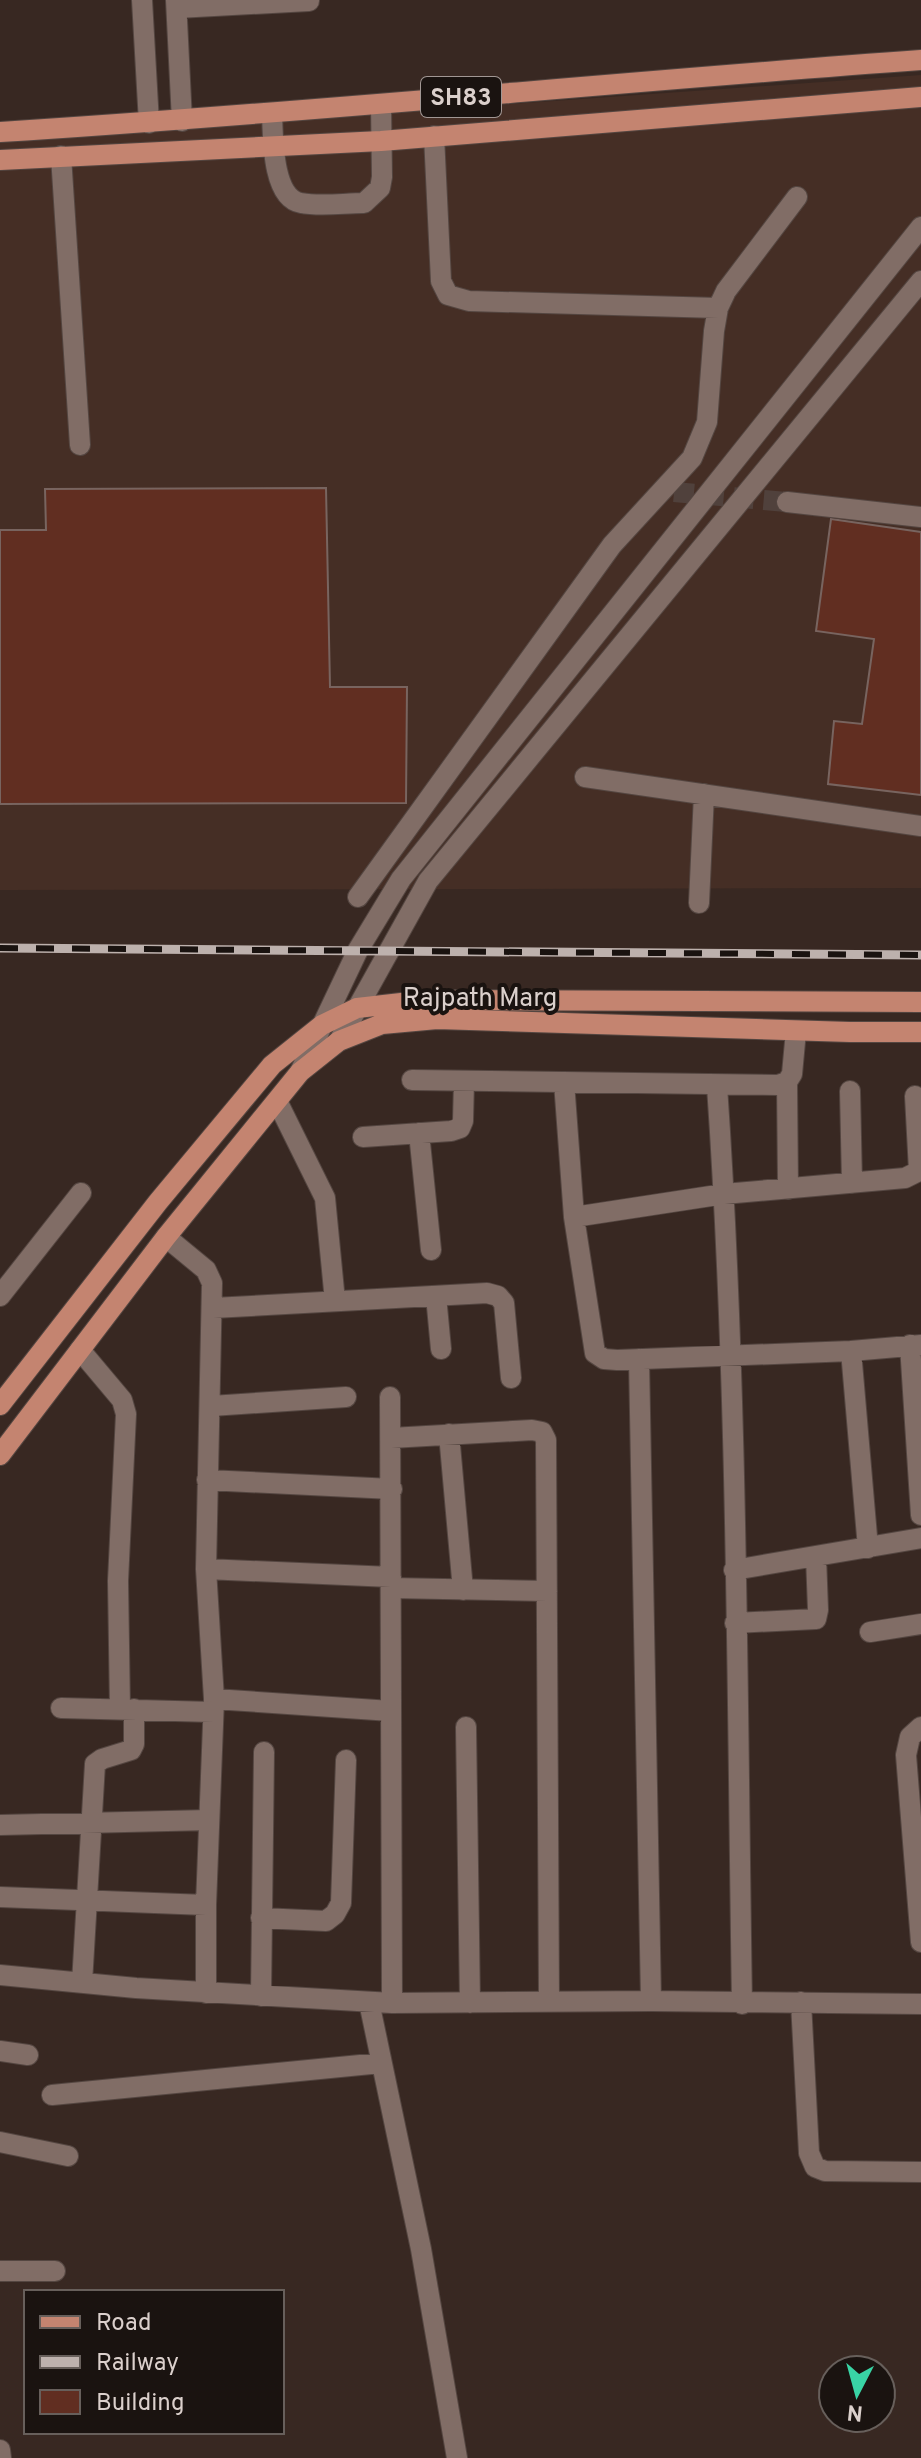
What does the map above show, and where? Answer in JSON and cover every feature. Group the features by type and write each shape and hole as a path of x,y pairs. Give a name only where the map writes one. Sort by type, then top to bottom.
{"main road":[{"name":"SH83","path":"0,132 182,121 681,77 921,60"},
{"name":"SH83","path":"0,160 381,141 921,97"},
{"name":"Rajpath Marg","path":"0,1405 158,1202 272,1065 322,1025 357,1008 428,1000 921,1002"},
{"name":"Rajpath Marg","path":"0,1455 166,1237 300,1072 339,1041 382,1024 437,1019 921,1032"}],"street":[{"path":"142,0 149,123"},
{"path":"182,121 176,4 309,1"},
{"path":"272,113 274,145 283,191 302,204 364,203 380,188 382,177 381,104"},
{"path":"434,136 441,281 448,295 469,301 718,308"},
{"path":"61,156 80,445"},
{"path":"358,897 612,545 668,491 692,458 707,422 718,308 726,291 797,197"},
{"path":"300,1072 358,950 401,879 921,227"},
{"path":"339,1041 428,881 921,281"},
{"path":"787,502 921,517"},
{"path":"585,777 921,826"},
{"path":"699,903 704,794"},
{"path":"788,1189 787,1082 792,1074 796,1031"},
{"path":"412,1080 717,1086 778,1085 787,1082"},
{"path":"363,1137 460,1128 464,1081"},
{"path":"564,1082 574,1217 595,1353 604,1359 639,1359 851,1351 915,1345 921,1515"},
{"path":"717,1086 730,1356 742,2004"},
{"path":"850,1091 852,1183"},
{"path":"574,1217 724,1194 905,1178 919,1171 915,1096"},
{"path":"277,1101 325,1198 335,1301"},
{"path":"419,1133 431,1250"},
{"path":"0,1296 81,1193"},
{"path":"166,1237 206,1270 212,1283 206,1569 213,1705 206,1993"},
{"path":"213,1308 487,1293 498,1296 504,1303 511,1378"},
{"path":"436,1296 441,1349"},
{"path":"80,1350 122,1400 126,1414 118,1581 127,1709 134,1744 131,1750 95,1764 82,1983"},
{"path":"851,1351 868,1548"},
{"path":"639,1359 651,2001"},
{"path":"211,1406 346,1397"},
{"path":"390,1397 392,2003"},
{"path":"391,1438 542,1432 546,1452 549,2001"},
{"path":"449,1434 463,1590"},
{"path":"207,1480 392,1489"},
{"path":"734,1570 921,1538"},
{"path":"735,1623 816,1619 816,1556"},
{"path":"206,1569 463,1590 547,1591"},
{"path":"870,1632 921,1624"},
{"path":"61,1708 213,1705 391,1711"},
{"path":"466,1727 470,2003"},
{"path":"921,1727 910,1737 906,1755 921,1942"},
{"path":"261,1996 264,1752"},
{"path":"261,1918 326,1921 335,1914 341,1903 346,1760"},
{"path":"0,1825 209,1820"},
{"path":"0,1897 206,1905"},
{"path":"0,1975 206,1993 392,2003 651,2001 921,2004"},
{"path":"369,2002 421,2249 457,2458"},
{"path":"801,2002 809,2153 815,2167 825,2171 921,2172"},
{"path":"0,2051 28,2055"},
{"path":"52,2095 381,2063"},
{"path":"0,2142 68,2156"},
{"path":"0,2271 55,2271"},
{"path":"0,2450 1,2458"}],"shaded area":[{"path":"921,75 921,888 0,890 0,140"}],"building":[{"path":"326,488 330,687 407,687 406,803 0,804 0,530 46,530 45,489"},
{"path":"831,519 921,532 921,795 828,784 834,721 862,724 874,639 816,631"}],"tunnel":[{"path":"674,492 787,502"}],"railway":[{"path":"0,948 921,955"}]}
